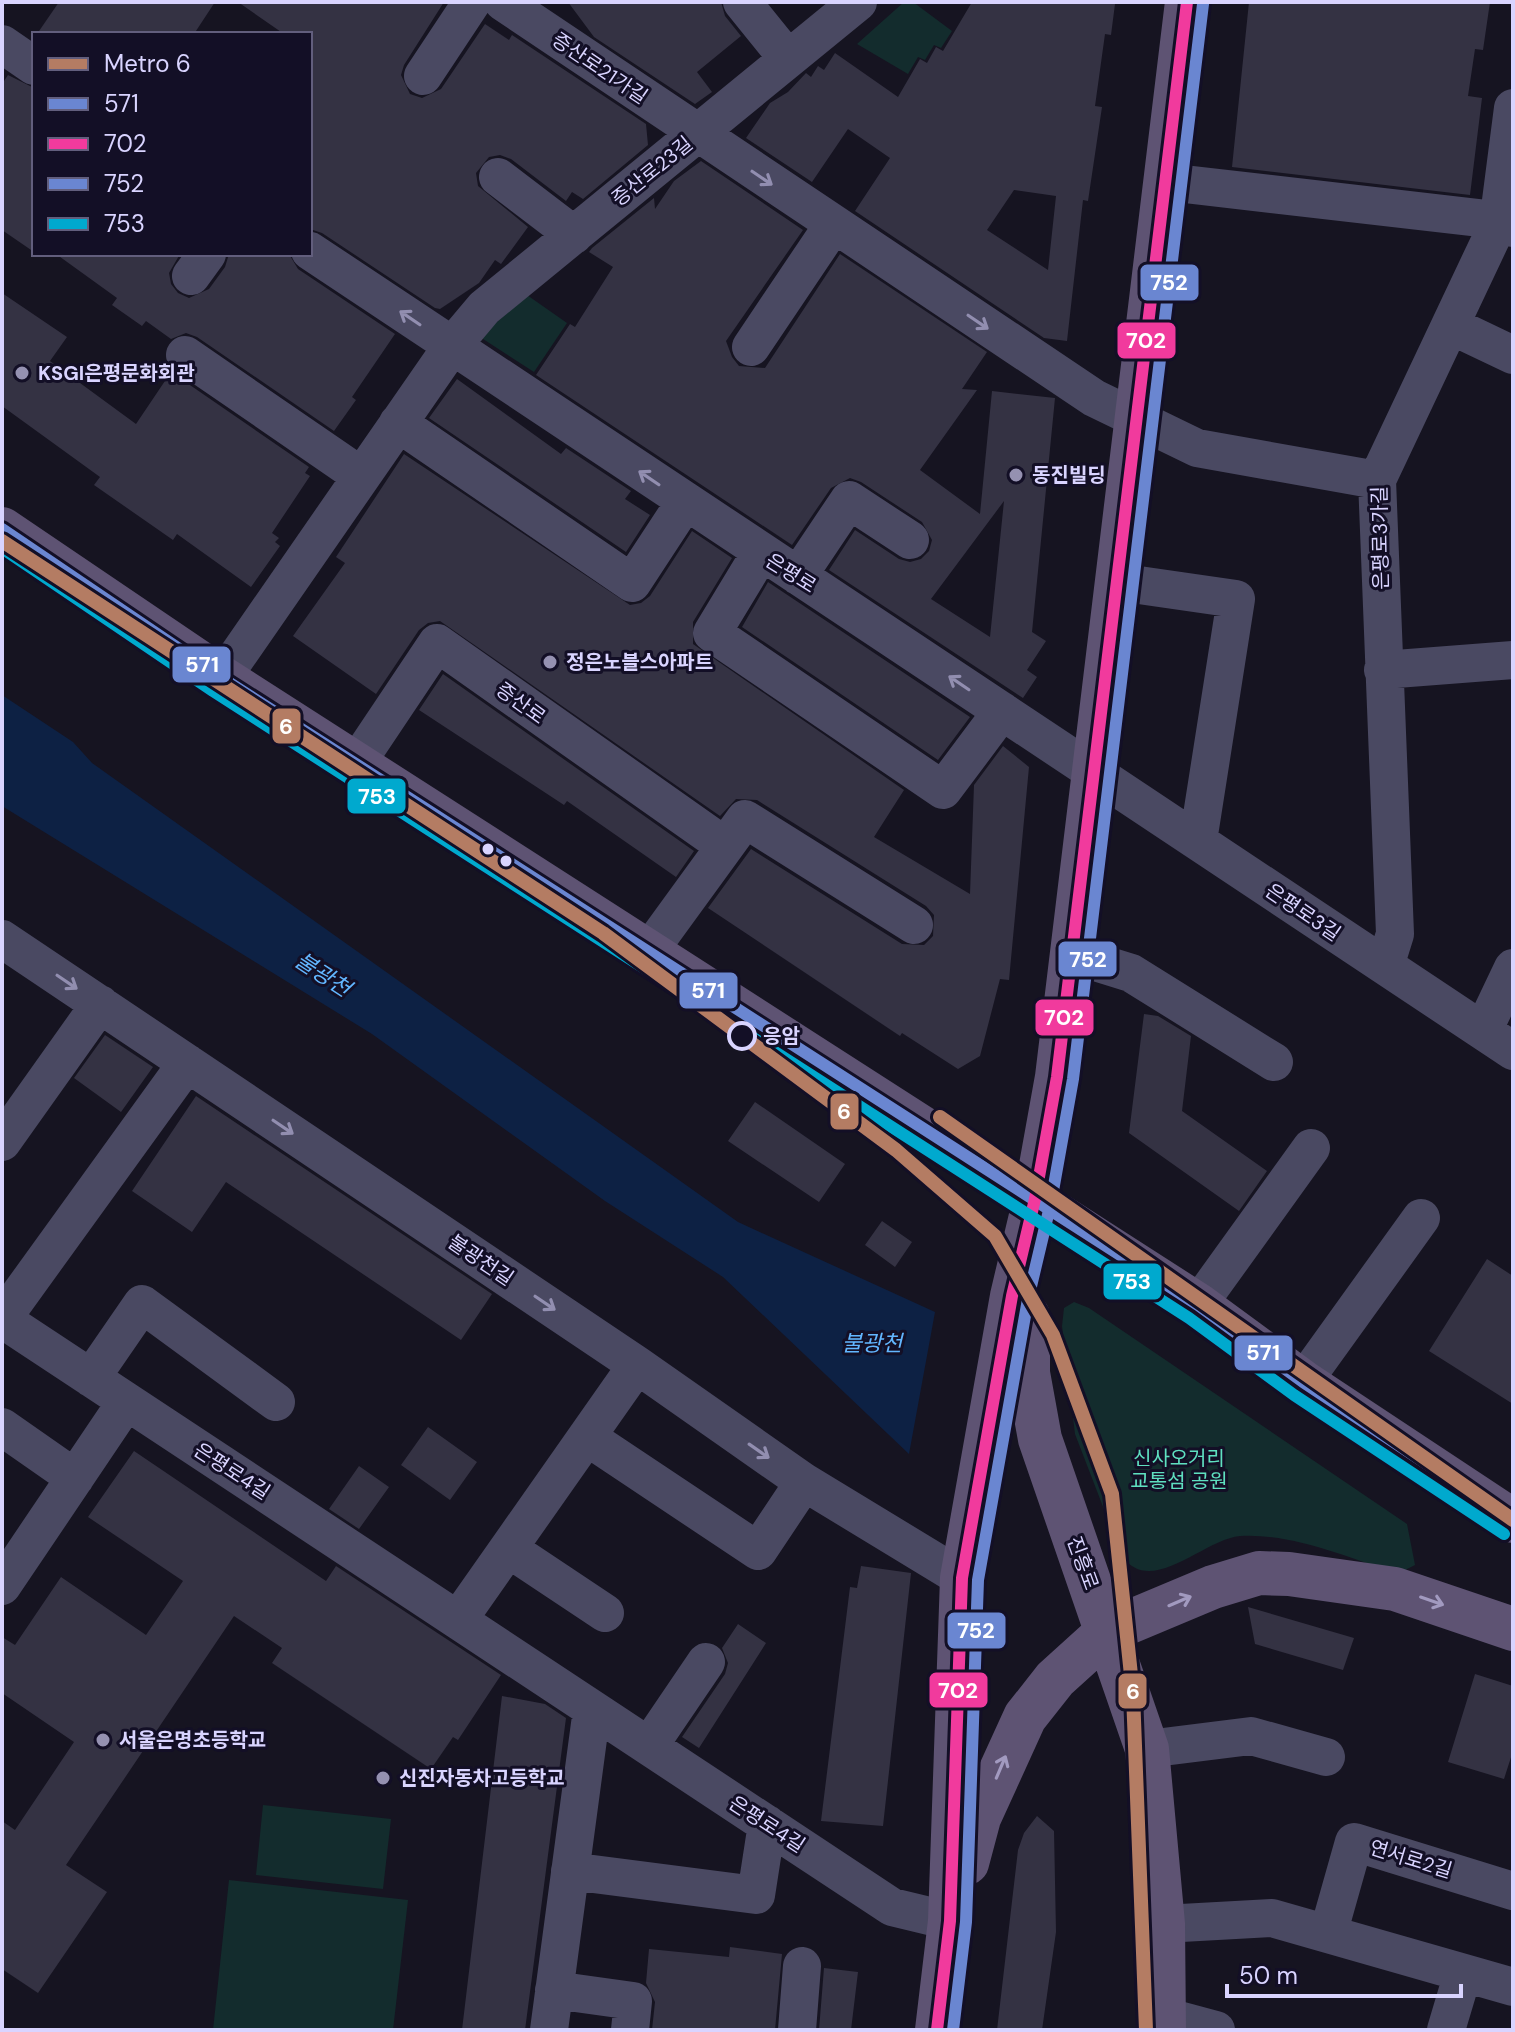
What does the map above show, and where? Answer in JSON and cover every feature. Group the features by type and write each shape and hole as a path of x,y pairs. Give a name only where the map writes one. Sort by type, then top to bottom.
{"main road":[{"path":"937,2030 950,1921 962,1578 1012,1296 1035,1199 1057,1077 1187,2"},
{"path":"2,529 222,678 1198,1305 1303,1382 1513,1521"},
{"name":"진흥로","path":"1035,1199 1027,1348 1034,1416 1147,1749 1163,1924 1164,2023"},
{"path":"950,1921 979,1818 1025,1717 1055,1679 1108,1631 1213,1587 1259,1573 1289,1574 1395,1589 1513,1629"}],"street":[{"path":"423,76 472,2"},
{"name":"증산로21가길","path":"503,2 697,134"},
{"path":"742,2 788,59"},
{"name":"증산로23길","path":"222,678 452,346 484,308 788,59 843,7"},
{"path":"2,44 32,65"},
{"name":"은평로3가길","path":"1385,966 1395,934 1377,480 1505,226 1513,108"},
{"path":"697,134 1080,390 1136,421 1197,448 1377,480"},
{"path":"498,177 574,235"},
{"path":"1167,182 1479,218 1505,226"},
{"path":"751,347 833,225"},
{"path":"312,252 761,552"},
{"path":"1452,326 1513,355"},
{"path":"185,355 361,476"},
{"path":"398,423 632,583 685,502"},
{"path":"798,576 849,500 910,540"},
{"name":"은평로","path":"1002,711 943,790 712,633 761,552 798,576 1002,711 1094,772"},
{"path":"1118,582 1236,599 1198,841"},
{"name":"증산로","path":"356,764 437,643 725,846"},
{"path":"1383,670 1513,660"},
{"name":"은평로3길","path":"1094,772 1498,1041"},
{"path":"649,951 745,819 914,925"},
{"name":"불광천길","path":"2,939 637,1365 804,1482 962,1578"},
{"path":"1073,955 1131,973 1274,1062"},
{"path":"1498,1041 1513,968"},
{"path":"2,1142 100,1004"},
{"path":"2,1319 187,1063"},
{"path":"1198,1305 1311,1148"},
{"path":"1303,1382 1421,1218"},
{"path":"91,1378 142,1304 276,1402"},
{"name":"은평로4길","path":"2,1319 892,1907 950,1921"},
{"path":"458,1620 637,1365"},
{"path":"2,1586 126,1402"},
{"path":"2,1427 75,1478"},
{"path":"587,1437 758,1551 804,1482"},
{"path":"509,1549 605,1613"},
{"path":"649,1746 706,1662"},
{"path":"549,2030 592,1709"},
{"path":"1147,1749 1251,1736 1326,1757"},
{"path":"570,1871 756,1895 767,1824"},
{"name":"연서로2길","path":"1328,1934 1354,1842 1513,1891"},
{"path":"1163,1924 1272,1918 1513,1987"},
{"path":"797,2030 802,1966"},
{"path":"1446,2030 1463,1973"},
{"path":"554,1990 633,2001 630,2030"},
{"path":"1164,2023 1216,2030"}],"green space":[{"path":"904,2 913,2 952,31 941,48 934,45 925,60 918,57 908,74 857,44"},
{"path":"527,295 567,323 534,372 480,337"},
{"name":"신사오거리 교통섬 공원","path":"1074,1302 1089,1308 1407,1524 1415,1565 1397,1574 1300,1542 1240,1536 1226,1539 1163,1569 1148,1571 1134,1567 1122,1556 1075,1434 1062,1326 1064,1308"},
{"path":"263,1805 391,1819 383,1889 256,1875"},
{"path":"229,1880 408,1900 393,2030 213,2030"}],"water":[{"name":"불광천","path":"2,695 73,742 92,763 738,1222 935,1312 909,1454 723,1277 605,1201 372,1034 2,806"}],"building":[{"path":"59,2 215,2 195,32 38,32"},
{"path":"238,2 444,2 404,65 401,75 410,94 422,98 441,89 485,24 509,40 512,35 646,124 648,145 583,199 572,192 566,201 511,159 500,155 489,157 476,173 478,186 528,227 501,264 495,260 479,283 440,309 435,308 322,233 312,230 312,32 281,32"},
{"path":"568,2 721,2 725,16 741,36 697,72 712,92 695,104 594,37"},
{"path":"972,2 1115,4 1111,35 1105,34 1095,106 1102,107 1088,201 1083,200 1067,341 1044,338 855,211 890,158 848,129 812,182 746,138 770,103 788,92 806,73 811,77 818,66 824,70 835,53 898,97 920,59 927,63 936,47 943,51","holes":["1014,190 1056,196 1048,270 987,230"]},
{"path":"1249,2 1490,2 1483,50 1475,49 1468,96 1482,98 1470,195 1232,167"},
{"path":"8,75 32,87 32,251 2,230 2,84"},
{"path":"701,161 803,230 726,341 739,366 765,368 840,254 987,352 962,389 977,390 920,470 980,514 992,391 1055,398 1032,632 1046,641 1027,670 1037,677 1023,698 829,570 855,530 899,559 910,562 921,559 929,551 932,540 922,522 850,478 831,488 792,545 536,375 570,324 575,327 613,267 589,252 654,198 655,209 674,181","holes":["1004,501 990,637 931,599"]},
{"path":"59,256 179,256 169,273 171,284 178,293 189,298 209,289 225,267 228,256 290,256 298,269 395,334 352,397 356,400 334,431 197,337 186,333 171,339 146,321 142,326 112,305 117,298"},
{"path":"2,293 67,337 50,361 136,424 171,372 309,467 305,473 310,476 272,533 279,538 275,542 280,546 251,587 177,534 173,540 94,485 100,477 2,406"},
{"path":"457,379 561,454 566,448 631,491 625,499 650,515 626,552 429,418"},
{"path":"404,454 630,605 641,603 650,596 692,531 732,558 693,622 693,644 904,790 874,837 970,894 974,785 1003,746 1029,767 1009,980 1000,979 980,1056 958,1069 902,1033 900,1036 708,908 751,849 902,944 924,945 933,936 934,915 926,906 757,800 736,799 720,816 440,621 428,623 419,630 376,694 293,636 345,563 336,557"},
{"path":"768,582 970,717 938,760 742,627"},
{"path":"443,674 694,851 676,877 567,801 564,805 419,710"},
{"path":"1144,1014 1158,1016 1191,1036 1182,1111 1267,1171 1239,1211 1129,1133"},
{"path":"105,1035 153,1067 121,1112 74,1078"},
{"path":"196,1096 492,1294 461,1340 226,1182 192,1232 132,1191"},
{"path":"755,1102 845,1164 819,1202 728,1141"},
{"path":"882,1221 912,1242 895,1267 865,1245"},
{"path":"1487,1259 1513,1276 1513,1404 1429,1351"},
{"path":"428,1427 477,1462 450,1500 401,1465"},
{"path":"134,1451 326,1581 336,1566 501,1675 458,1740 453,1737 431,1769 272,1663 282,1648 234,1616 66,1865 107,1892 38,1993 2,1969 2,1821 15,1830 74,1742 2,1693 2,1637 15,1645 61,1577 146,1635 183,1581 88,1517"},
{"path":"359,1466 389,1487 359,1529 329,1509"},
{"path":"861,1566 911,1573 883,1826 821,1821 850,1587 857,1588"},
{"path":"1248,1607 1354,1638 1343,1670 1255,1644"},
{"path":"738,1624 766,1643 699,1748 682,1737 725,1674 728,1663 722,1648"},
{"path":"1475,1674 1513,1686 1513,1751 1504,1779 1448,1762"},
{"path":"502,1696 545,1704 566,1718 525,2030 462,2030"},
{"path":"1037,1816 1054,1831 1056,1932 1042,2030 997,2030 1018,1850 1024,1833"},
{"path":"730,1947 782,1954 775,2030 652,2030 655,2002 646,1983 649,1949 729,1957"},
{"path":"824,1968 858,1972 851,2030 819,2030"}],"metro line":[{"name":"6","path":"2,541 603,933 896,1150 995,1236 1053,1335 1112,1494 1133,1694 1146,2030"},
{"name":"6","path":"940,1117 1513,1520"}],"transit line":[{"name":"702","path":"937,2030 950,1921 962,1578 1012,1296 1035,1199 1057,1077 1187,2"},
{"name":"752","path":"953,2030 966,1922 978,1580 1028,1299 1051,1202 1073,1079 1203,4"},
{"name":"571","path":"2,529 222,678 1198,1305 1303,1382 1513,1521"},
{"name":"753","path":"2,548 213,691 1189,1318 1294,1395 1504,1534"}],"place":[{"name":"KSGI은평문화회관","path":"22,373"},
{"name":"동진빌딩","path":"1016,475"},
{"name":"정은노블스아파트","path":"550,662"},
{"name":"응암","path":"742,1036"},
{"name":"서울은명초등학교","path":"103,1740"},
{"name":"신진자동차고등학교","path":"383,1778"}]}
